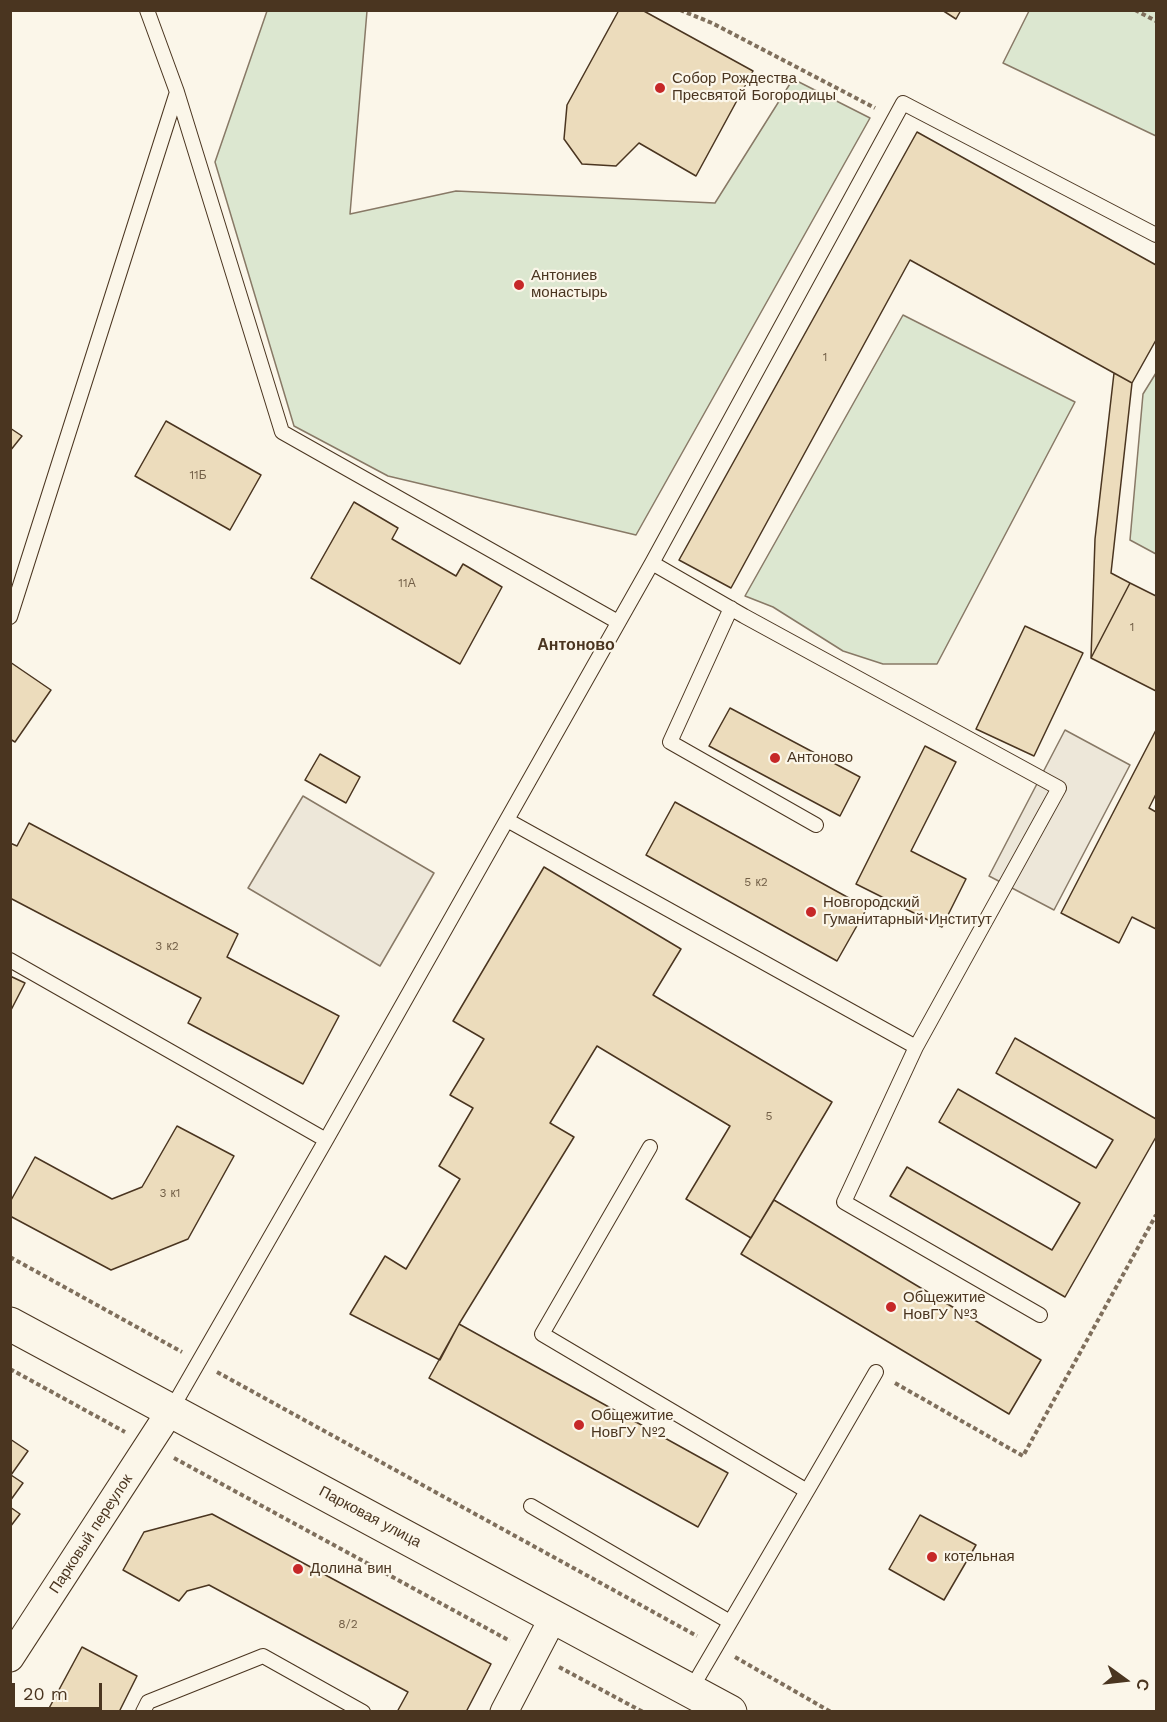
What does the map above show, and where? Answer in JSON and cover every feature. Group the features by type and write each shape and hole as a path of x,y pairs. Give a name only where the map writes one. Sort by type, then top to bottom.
{"street":[{"name":"Парковая улица","path":"10,1324 730,1712"},
{"name":"Парковый переулок","path":"10,1658 171,1410"},
{"path":"504,1712 554,1616"}],"lane":[{"path":"147,10 177,92 282,432 618,622"},
{"path":"10,617 177,92"},
{"path":"171,1410 652,562 903,103 1156,235"},
{"path":"652,562 731,608 1059,788 916,1047 844,1202 1040,1314"},
{"path":"731,608 670,742 816,825"},
{"path":"507,820 916,1047"},
{"path":"10,960 326,1140"},
{"path":"650,1147 542,1334 807,1491"},
{"path":"690,1690 876,1372"},
{"path":"531,1506 730,1622"},
{"path":"143,1712 148,1702 263,1656 363,1712"}],"path":[{"path":"680,10 712,23 894,118"},
{"path":"1135,10 1156,21"},
{"path":"876,1372 1023,1456 1156,1215"},
{"path":"10,1257 831,1712"},
{"path":"10,1369 643,1712"}],"green space":[{"name":"Антониев монастырь","path":"267,11 367,11 350,214 456,191 715,203 793,79 870,118 636,535 388,476 294,426 215,162"},
{"path":"1029,11 1156,11 1156,136 1003,63"},
{"path":"903,315 1075,402 937,664 883,664 843,651 773,607 745,596"},
{"path":"1156,373 1156,554 1130,540 1143,394"}],"shaded area":[{"path":"1065,730 1130,765 1054,910 989,876"},
{"path":"303,796 434,873 380,966 248,888"}],"building":[{"name":"Собор Рождества Пресвятой Богородицы","path":"619,10 642,10 753,71 696,176 639,143 616,166 582,164 564,139 567,105"},
{"path":"942,10 961,10 956,19"},
{"path":"917,132 1156,265 1156,340 1132,383 910,260 731,588 679,560"},
{"path":"1114,373 1132,383 1111,573 1130,583 1091,658 1095,539"},
{"path":"166,421 261,475 230,530 135,476"},
{"path":"10,428 22,436 10,451"},
{"path":"354,502 398,528 392,539 456,576 463,564 502,587 460,664 311,578"},
{"path":"1130,583 1156,596 1156,691 1091,658"},
{"path":"1025,626 1083,653 1034,756 976,729"},
{"path":"10,662 51,690 15,742 10,739"},
{"path":"730,708 860,777 840,816 709,746"},
{"path":"1156,730 1156,794 1149,808 1156,812 1156,929 1132,917 1119,943 1061,913"},
{"path":"925,746 956,762 911,851 966,879 942,927 856,884"},
{"path":"320,754 360,777 346,803 305,780"},
{"path":"675,802 867,908 837,961 646,855"},
{"path":"29,823 238,934 227,957 339,1016 303,1084 188,1023 201,998 10,898 10,843 17,846"},
{"path":"544,867 681,949 653,995 832,1102 751,1238 686,1199 730,1126 597,1046 550,1123 574,1137 459,1324 440,1360 350,1314 385,1256 406,1269 460,1179 439,1166 473,1108 450,1095 484,1039 453,1021"},
{"path":"10,976 25,983 10,1012"},
{"path":"1015,1038 1156,1119 1156,1137 1065,1297 890,1196 907,1167 1052,1250 1080,1203 939,1122 958,1089 1096,1168 1113,1140 996,1073"},
{"path":"177,1126 234,1156 188,1239 111,1270 10,1216 10,1202 35,1157 112,1199 142,1187"},
{"name":"Общежитие НовГУ №3","path":"774,1200 1041,1360 1009,1414 741,1254"},
{"name":"Общежитие НовГУ №2","path":"459,1324 728,1473 698,1527 429,1378"},
{"path":"10,1439 28,1451 11,1475 23,1483 10,1501"},
{"path":"10,1507 20,1514 10,1527"},
{"path":"212,1514 491,1664 466,1712 397,1712 408,1692 209,1585 187,1591 179,1601 123,1570 144,1532"},
{"name":"котельная","path":"920,1515 976,1545 944,1600 889,1569"},
{"path":"82,1647 137,1676 119,1712 47,1712"}],"place":[{"name":"Собор Рождества Пресвятой Богородицы","path":"660,88"},
{"name":"Антониев монастырь","path":"519,285"},
{"name":"Антоново","path":"775,758"},
{"name":"Новгородский Гуманитарный Институт","path":"811,912"},
{"name":"Общежитие НовГУ №3","path":"891,1307"},
{"name":"Общежитие НовГУ №2","path":"579,1425"},
{"name":"котельная","path":"932,1557"},
{"name":"Долина вин","path":"298,1569"}],"district":[{"name":"Антоново","path":"576,645"}]}
